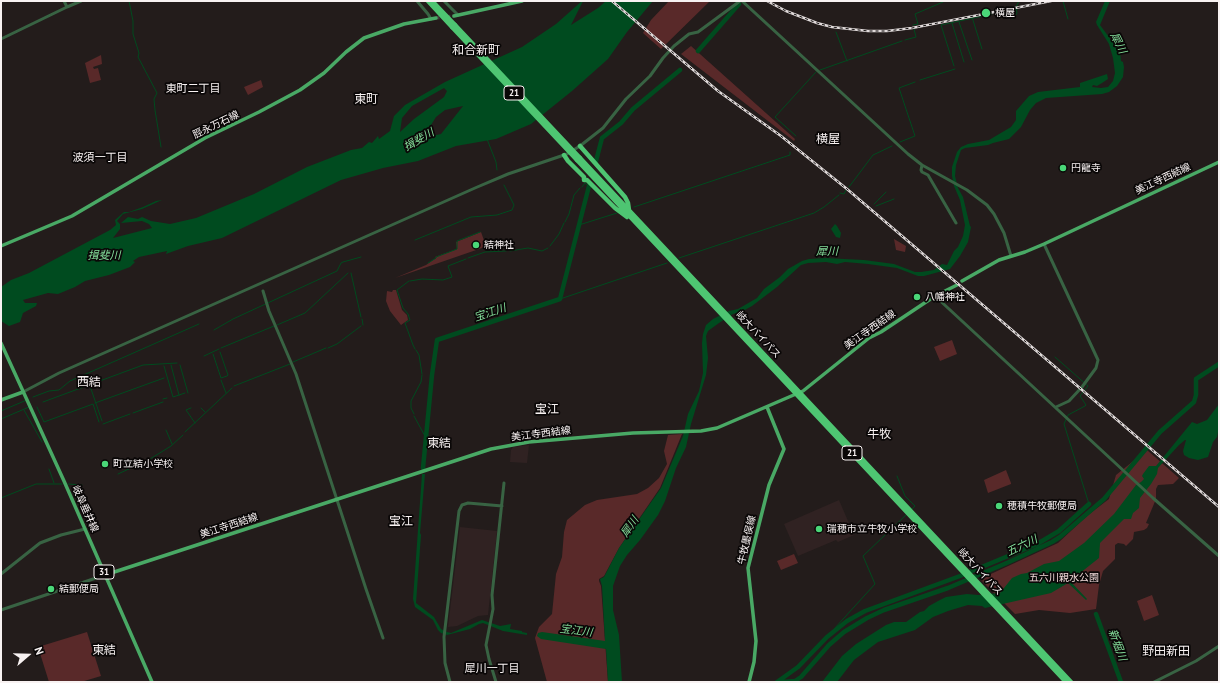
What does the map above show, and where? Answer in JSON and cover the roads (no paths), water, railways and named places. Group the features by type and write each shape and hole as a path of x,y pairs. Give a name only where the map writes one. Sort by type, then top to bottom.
{"highway":[{"name":"岐大バイパス","path":"428,1 578,159 629,210 712,302"},
{"name":"岐大バイパス","path":"432,1 453,26"},
{"path":"580,146 625,197 629,210"},
{"path":"564,155 568,161 584,176 584,180 587,180 616,208 630,218"},
{"name":"岐大バイパス","path":"578,159 630,218 798,393 1005,614 1066,682"},
{"name":"岐大バイパス","path":"1005,614 1072,682"}],"main road":[{"path":"456,15 522,1"},
{"name":"脛永万石線","path":"1,246 83,211 198,142 260,112 300,90 324,73 346,52 364,38 404,24 433,19"},
{"name":"美江寺西結線","path":"962,281 999,260 1044,244 1219,162"},
{"name":"美江寺西結線","path":"105,575 466,456 509,445 612,434 692,432 717,428 798,393 816,381 869,338 881,332 935,296 957,284"},
{"name":"岐阜垂井線","path":"1,343 56,462 152,682"},
{"path":"1,400 23,392"},
{"name":"牛牧墨俣線","path":"750,682 756,641 748,568 769,485 784,449 767,407"}],"street":[{"path":"64,1 67,8"},
{"path":"1,38 81,1"},
{"path":"418,1 433,19"},
{"path":"444,1 456,15"},
{"path":"23,392 45,379 475,188 508,174 564,155 580,146 602,128 626,99 650,76 674,46 689,34 698,32 741,1 908,154 922,165 980,199 999,222 1011,256"},
{"path":"922,165 922,172 928,175 956,223"},
{"path":"1044,244 1098,360 1096,368 1082,387 1069,401 1056,407"},
{"path":"263,291 269,310 296,374 383,638"},
{"path":"935,296 1056,407 1129,477 1219,556"},
{"path":"496,682 487,650 493,609 492,595 504,483"},
{"path":"450,682 445,663 444,637 461,507 468,503 502,506"},
{"path":"1,574 40,543 61,535 85,529"},
{"path":"1,610 105,575"},
{"path":"1154,682 1203,657 1219,646"}],"water":[{"name":"揖斐川","path":"582,1 571,25 598,8 606,1 653,1 627,32 608,59 572,91 531,124 496,139 456,146 418,161 383,168 341,180 222,238 188,246 166,254 167,251 139,257 133,261 135,262 130,267 109,275 85,281 58,294 48,293 23,300 25,303 37,303 36,306 23,313 20,322 9,326 1,321 1,287 11,280 29,273 110,230 116,225 115,220 124,212 129,212 162,200 142,209 123,214 117,221 120,224 120,229 113,238 152,228 149,224 142,221 121,223 128,217 138,219 142,217 151,221 170,224 196,218 254,194 307,167 351,150 362,148 369,142 372,143 378,136 379,139 390,131 394,116 405,105 445,82 522,47 556,24","holes":["444,88 447,91 444,97 414,119 400,132 402,118 412,106","463,106 441,134 423,138 436,117 445,110"]},
{"path":"1105,1 1110,1 1100,25 1120,52 1121,61 1123,62 1124,67 1123,77 1117,86 1109,92 1102,94 1046,98 1036,103 1030,110 1021,127 1009,139 961,150 956,165 955,176 958,188 963,197 971,227 968,242 950,269 924,276 918,276 897,268 868,264 845,262 837,264 826,262 808,263 801,265 777,287 752,306 741,312 733,314 708,331 706,336 708,358 706,375 691,424 686,447 676,468 665,501 658,515 620,566 613,586 613,610 619,635 622,682 608,682 606,649 541,639 537,636 538,633 542,632 605,641 602,586 600,579 604,577 619,548 661,488 683,436 688,414 699,391 703,373 702,343 706,325 713,319 729,311 738,309 757,298 764,289 788,269 802,261 809,259 825,258 864,260 894,264 915,272 934,270 942,264 947,265 963,236 965,225 960,200 954,186 952,176 952,167 957,152 961,147 968,144 989,140 1011,127 1016,120 1016,111 1029,96 1038,92 1080,87 1080,83 1107,74 1108,79 1097,86 1093,85 1092,87 1108,87 1113,81 1115,73 1113,58 1109,44 1096,22"},
{"path":"835,224 841,233 840,238 836,237 831,229"},
{"path":"1219,404 1219,427 1217,437 1213,442 1208,457 1198,460 1189,458 1184,455 1183,451 1186,440 1179,445 1158,468 1157,474 1151,484 1140,498 1139,508 1133,513 1131,519 1124,519 1100,543 1099,558 1070,581 1087,599 1086,600 1068,583 1051,593 985,608 982,606 968,605 948,611 933,617 915,630 878,642 854,660 837,682 822,682 842,656 856,644 886,625 894,622 906,622 920,612 924,611 929,606 946,597 967,594 978,595 1000,593 1012,578 1027,573 1044,564 1059,561 1084,543 1114,514 1136,485 1144,479 1142,476 1149,466 1156,466 1192,422 1197,424 1207,420"},
{"path":"422,474 425,474 416,603 434,617 441,629 447,632 451,633 482,620 500,626 511,624 510,629 522,631 527,633 527,635 503,631 483,623 470,629 447,635 441,633 433,620 415,607 413,599"}],"waterway":[{"path":"129,1 133,21 133,34 139,53 138,57 157,93 154,99 161,147"},
{"path":"1013,19 1017,13 1016,7 1019,1"},
{"path":"1063,1 1068,19"},
{"path":"913,25 918,24 915,14 943,2"},
{"path":"698,51 739,4"},
{"path":"994,13 1017,9"},
{"path":"954,66 941,25 992,14"},
{"path":"972,17 982,49"},
{"path":"959,22 972,60"},
{"path":"952,23 964,62"},
{"path":"905,40 916,37 914,29"},
{"path":"836,32 847,61"},
{"path":"820,70 902,41"},
{"path":"920,80 955,69"},
{"path":"596,161 602,138 621,123 633,109 680,70"},
{"path":"796,136 775,117 816,72"},
{"path":"900,142 915,136 899,88 915,82"},
{"path":"487,139 496,162 497,170"},
{"path":"849,187 873,155 892,146"},
{"path":"634,207 790,155 790,152"},
{"path":"582,187 585,183 589,186"},
{"path":"415,240 471,217 497,215 512,210 514,205 504,185"},
{"name":"宝江川","path":"423,468 437,340 560,299 589,186"},
{"path":"565,222 569,214 574,195 580,188"},
{"path":"840,193 844,194 846,190"},
{"path":"874,204 886,192"},
{"path":"679,258 814,213 839,195"},
{"path":"876,206 894,199"},
{"path":"579,225 617,213"},
{"path":"550,246 559,234 564,223"},
{"path":"428,263 436,257 457,249 457,241 480,232"},
{"path":"510,251 528,248 542,251 548,248"},
{"path":"468,258 485,252 506,251"},
{"path":"214,330 233,319 337,271 343,262 361,257"},
{"path":"410,281 422,279 443,280 452,277 448,266 466,259"},
{"path":"560,299 667,263"},
{"path":"277,325 305,313 348,273"},
{"path":"351,273 361,317"},
{"path":"409,281 397,290 403,308 408,314 410,320 405,323 415,349"},
{"path":"362,319 363,325"},
{"path":"33,397 49,391 59,390 70,381 199,324"},
{"path":"221,348 274,326"},
{"path":"328,348 337,344 361,326"},
{"path":"293,362 326,348"},
{"path":"204,356 219,349"},
{"path":"416,350 419,355 422,374"},
{"path":"213,354 221,378 228,375 220,352"},
{"path":"1055,357 1088,386 1080,396 1086,405 1068,415 1064,424 1089,504"},
{"path":"43,402 143,365 177,363"},
{"path":"234,386 290,364"},
{"name":"五六川","path":"782,682 795,681 801,677 829,645 844,632 867,618 884,610 948,588 1009,562 1060,537 1104,499 1160,432 1194,402 1196,395 1196,379 1219,364"},
{"path":"171,365 179,395"},
{"path":"180,365 188,393"},
{"path":"164,366 173,397 185,393"},
{"path":"414,414 411,408 411,401 421,382 422,375"},
{"path":"95,403 164,378"},
{"path":"221,380 226,393"},
{"path":"90,386 102,421"},
{"path":"185,432 232,388"},
{"path":"163,399 167,398"},
{"path":"1,411 29,399"},
{"path":"133,413 163,402"},
{"path":"37,407 44,422 93,404 99,422"},
{"path":"1,419 29,407"},
{"path":"191,408 186,410 195,423"},
{"path":"201,408 205,412"},
{"path":"24,410 42,442"},
{"path":"103,424 130,414"},
{"path":"414,416 426,438"},
{"path":"166,430 172,444"},
{"path":"150,459 171,446 183,435"},
{"path":"118,474 148,460"},
{"path":"49,469 54,483"},
{"path":"897,476 905,496 915,506 912,509"},
{"path":"1,498 36,484 62,484"},
{"path":"68,484 82,485"},
{"path":"777,682 798,667 827,637 847,621 865,611 960,576 1037,544 1059,531 1089,504"},
{"path":"835,630 834,629 875,584 863,556 907,514"},
{"name":"新堀川","path":"1096,614 1121,682"}],"tunnel":[{"path":"436,18 454,16"}],"railway":[{"path":"612,1 718,91 781,136 847,189 1219,507"},
{"path":"767,1 786,11 817,23 832,27 868,31 887,31 912,28 1051,1"}],"place":[{"name":"横屋","path":"986,13"},
{"name":"円龍寺","path":"1063,168"},
{"name":"結神社","path":"476,245"},
{"name":"八幡神社","path":"917,297"},
{"name":"町立結小学校","path":"105,464"},
{"name":"穂積牛牧郵便局","path":"999,506"},
{"name":"瑞穂市立牛牧小学校","path":"819,529"},
{"name":"結郵便局","path":"51,589"}],"district":[{"name":"和合新町","path":"476,51"},
{"name":"東町二丁目","path":"193,89"},
{"name":"東町","path":"366,100"},
{"name":"横屋","path":"828,140"},
{"name":"波須一丁目","path":"100,158"},
{"name":"西結","path":"89,383"},
{"name":"宝江","path":"547,410"},
{"name":"牛牧","path":"879,435"},
{"name":"東結","path":"439,444"},
{"name":"宝江","path":"401,522"},
{"name":"東結","path":"104,651"},
{"name":"野田新田","path":"1166,652"},
{"name":"犀川一丁目","path":"492,669"}],"water label":[{"name":"犀川","path":"1118,43"},
{"name":"犀川","path":"827,252"},
{"name":"犀川","path":"630,527"}],"park label":[{"name":"五六川親水公園","path":"1064,578"}]}
